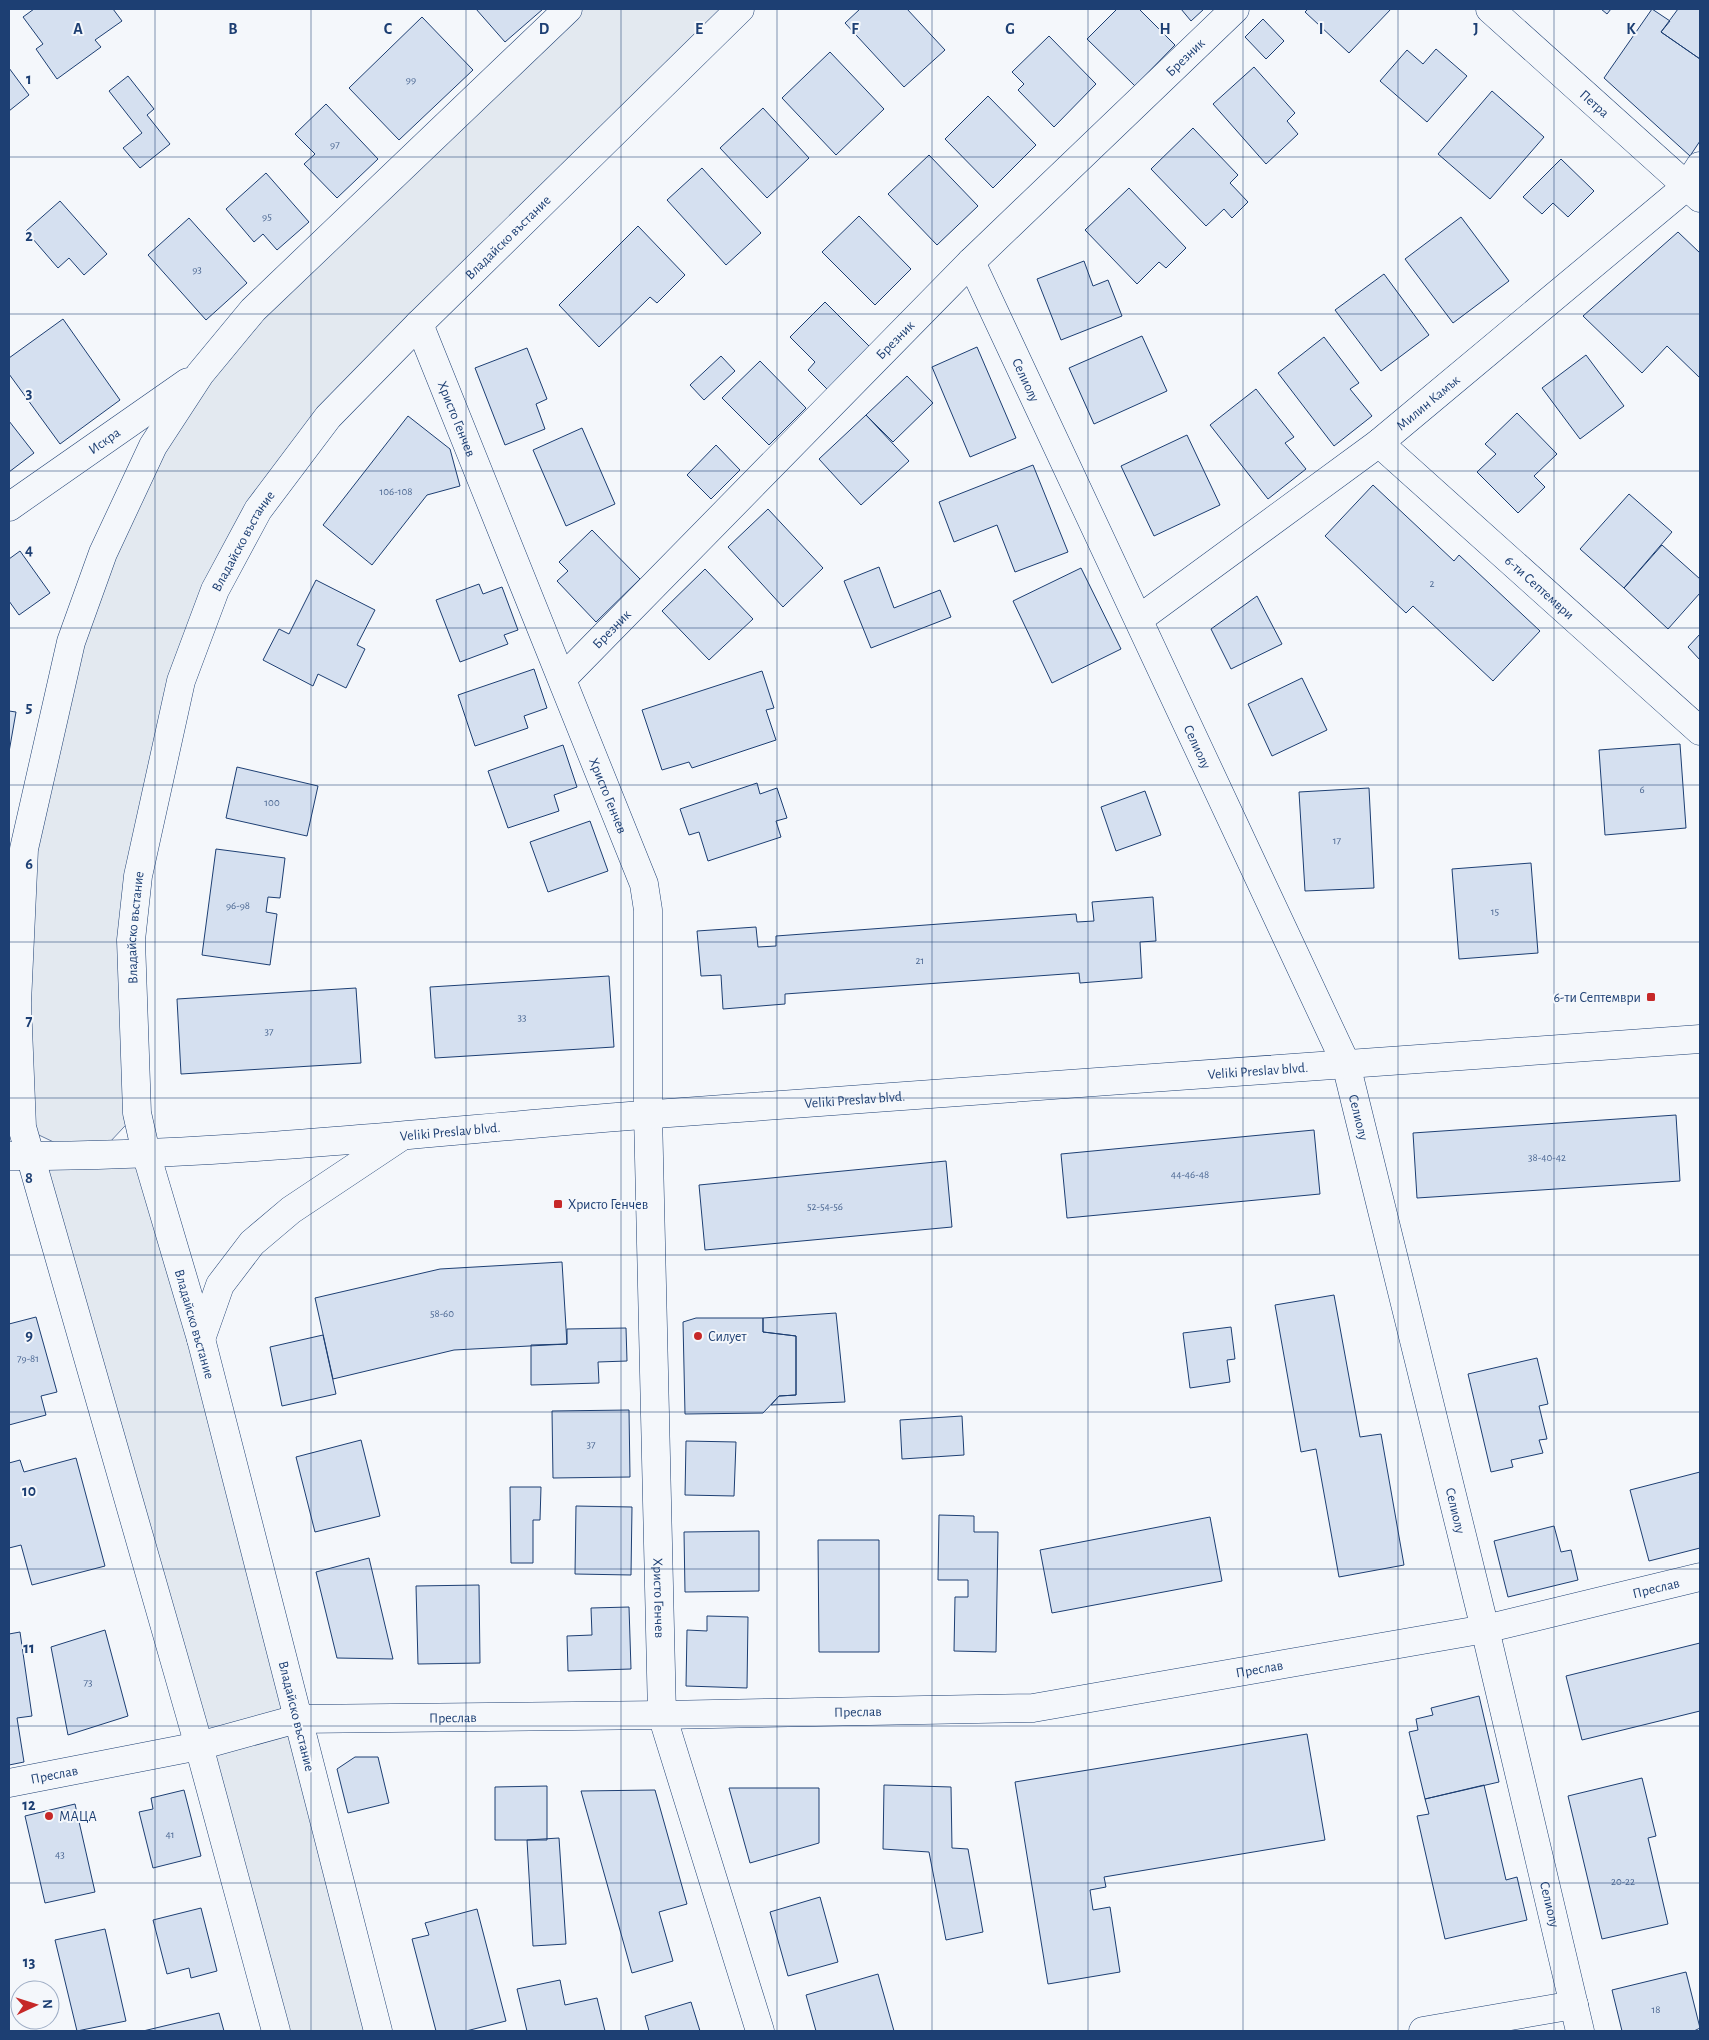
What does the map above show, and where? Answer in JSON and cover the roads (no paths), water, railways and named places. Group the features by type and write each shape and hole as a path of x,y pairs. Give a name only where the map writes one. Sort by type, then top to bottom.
{"street":[{"path":"276,2031 199,1746 20,1156 22,1127 17,1003 24,850 71,642 103,553 153,446 200,374 253,310 568,9"},
{"name":"Владайско въстание","path":"378,2031 201,1339 146,1153 137,1113 131,940 138,876 181,681 215,590 258,510 328,417 419,324 740,9"},
{"name":"Брезник","path":"563,678 972,262 1234,9"},
{"name":"Петра","path":"1490,9 1696,183"},
{"name":"Милин Камък","path":"1139,619 1379,443 1696,183"},
{"name":"Селиолу","path":"972,262 1346,1064 1485,1629 1580,2031"},
{"name":"Христо Генчев","path":"419,324 563,678 644,884 648,910 648,1114 662,1715 760,2031"},
{"name":"Искра","path":"9,507 200,374"},
{"name":"6-ти Септември","path":"1379,443 1700,731"},
{"name":"Veliki Preslav blvd.","path":"20,1156 146,1153 401,1137 648,1114 1700,1039"},
{"path":"201,1339 220,1285 252,1243 290,1210 401,1137"},
{"name":"Преслав","path":"9,1783 199,1746 297,1718 662,1715 1033,1708 1485,1629 1700,1577"},
{"path":"1423,2031 1574,2005"}],"place":[{"name":"6-ти Септември","path":"1651,997"},
{"name":"Христо Генчев","path":"558,1204"},
{"name":"Силует","path":"698,1336"},
{"name":"МАЦА","path":"49,1816"}]}
